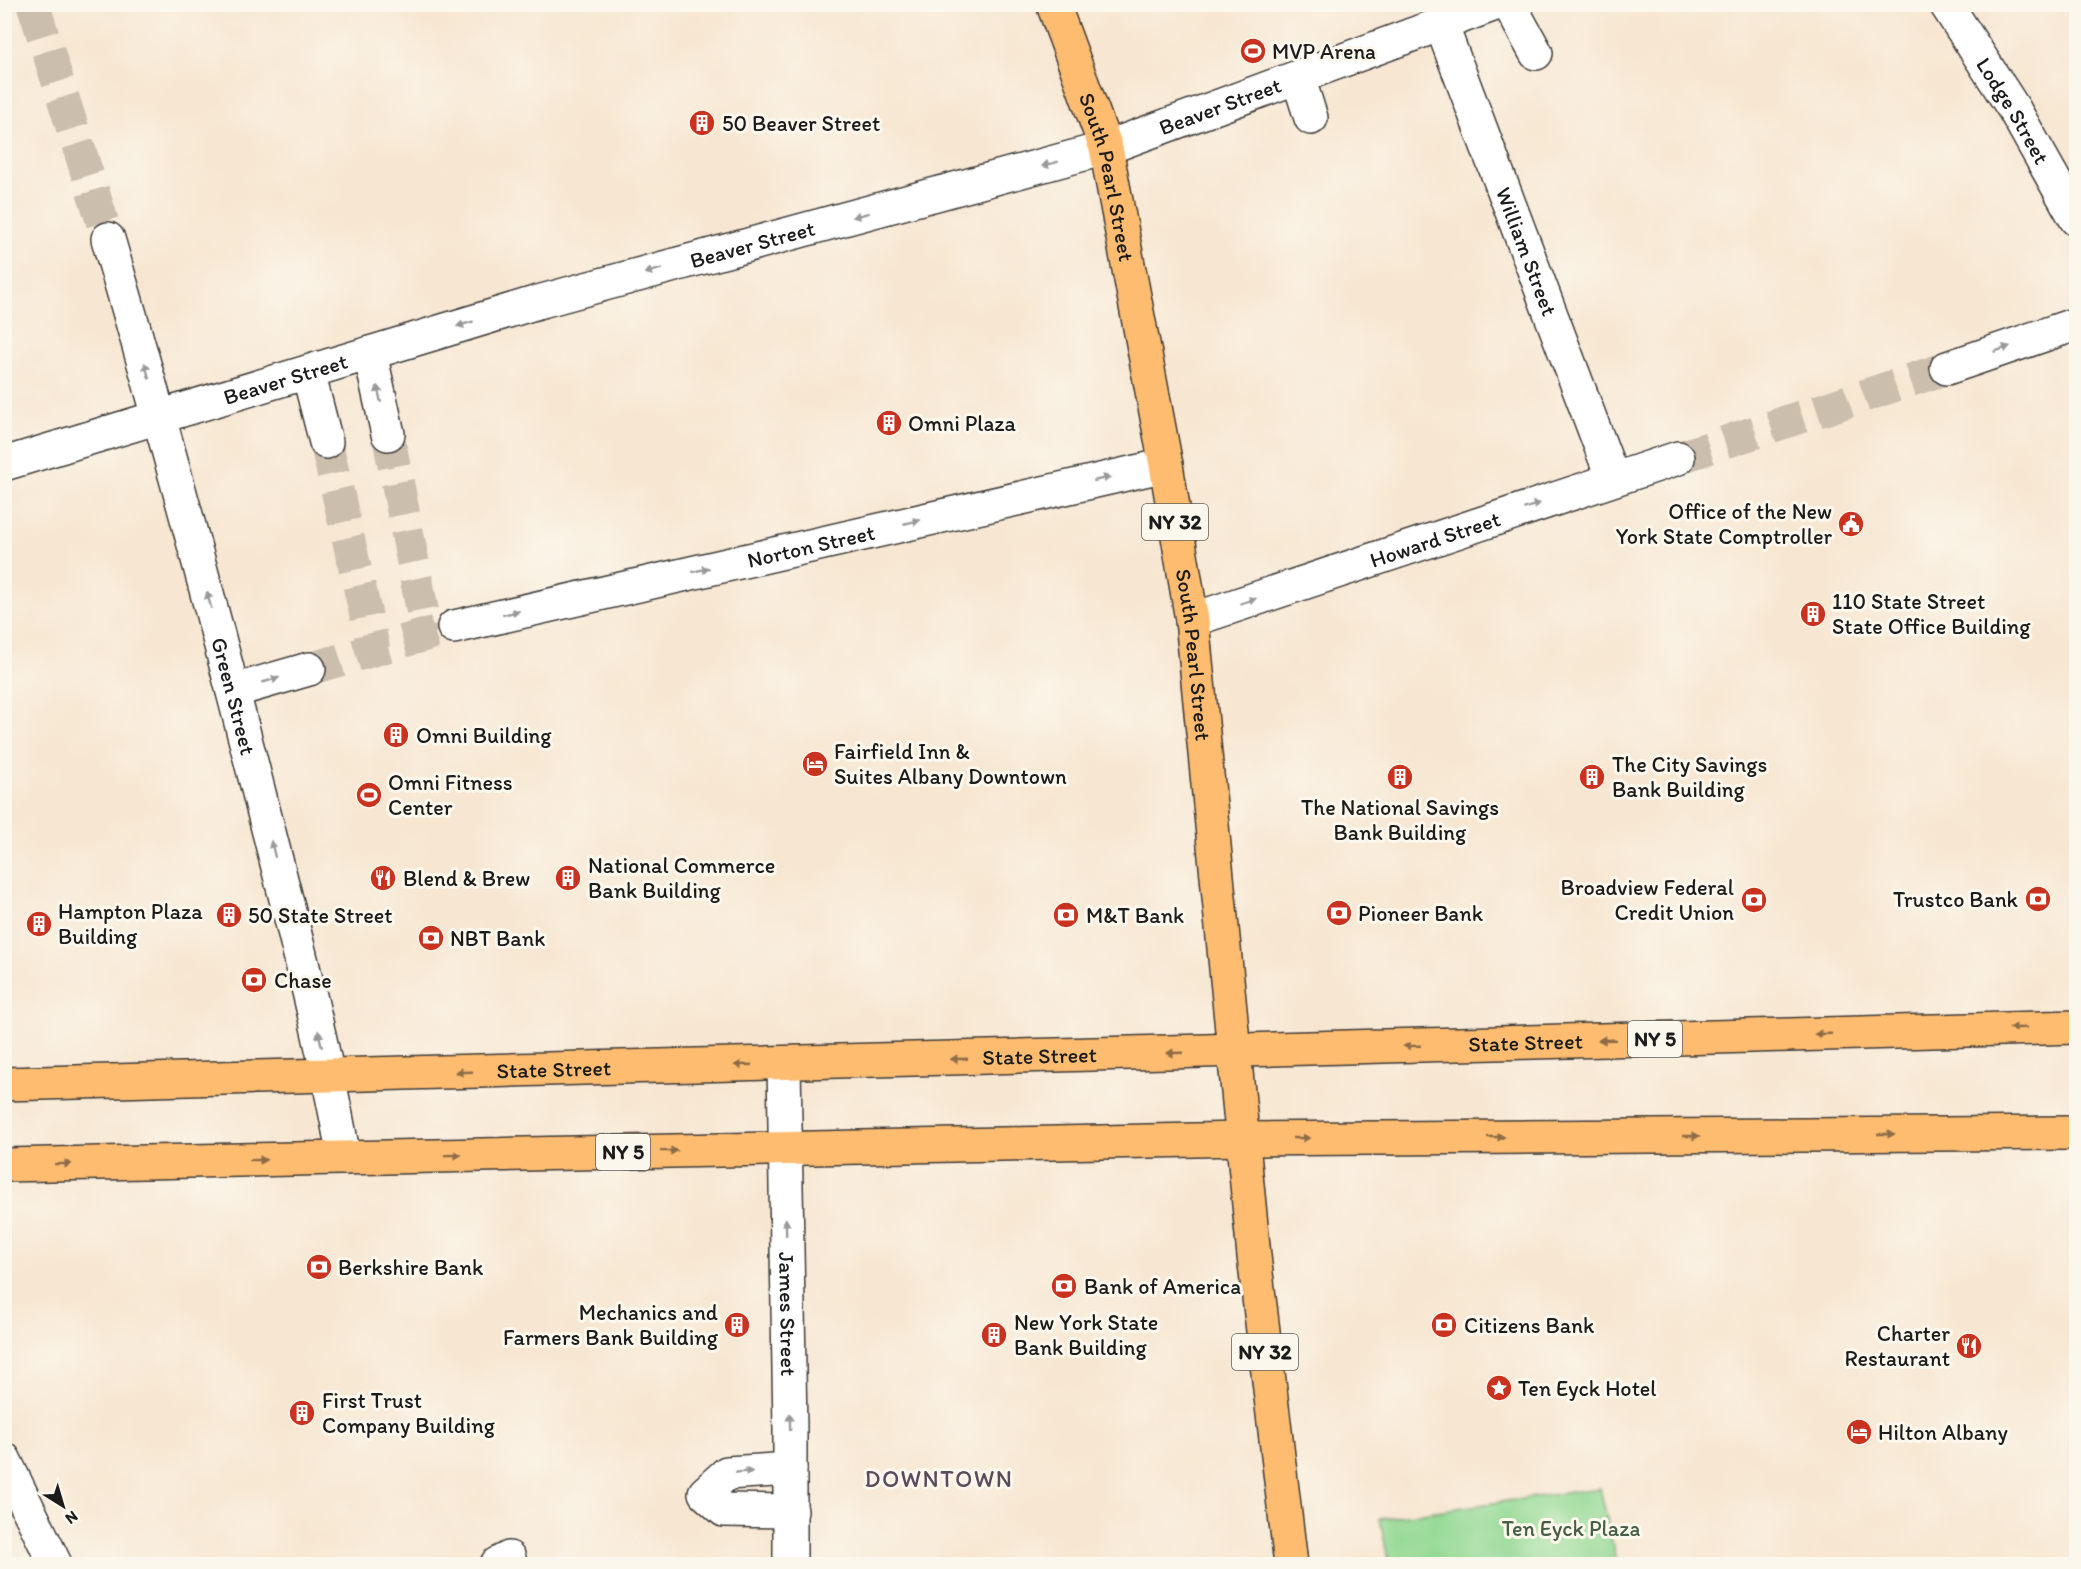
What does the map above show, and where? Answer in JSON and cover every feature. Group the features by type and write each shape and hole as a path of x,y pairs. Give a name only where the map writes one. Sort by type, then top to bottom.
{"main road":[{"name":"South Pearl Street","path":"1053,4 1106,148 1166,465 1192,620 1242,1139"},
{"name":"State Street","path":"4,1084 2076,1027"},
{"name":"NY 5","path":"4,1165 1242,1139 2076,1133"},
{"name":"NY 32","path":"1242,1139 1291,1564"}],"street":[{"name":"Beaver Street","path":"4,464 548,299 1106,148 1495,4"},
{"path":"1509,4 1536,53"},
{"name":"Lodge Street","path":"1946,4 2014,109 2076,219"},
{"name":"William Street","path":"1441,24 1613,479"},
{"path":"1298,77 1311,117"},
{"name":"Green Street","path":"108,238 160,418 233,691 329,1076 344,1158"},
{"path":"1947,368 2076,324"},
{"path":"370,353 388,434"},
{"path":"308,372 326,442"},
{"name":"Howard Street","path":"1192,620 1678,458"},
{"name":"Norton Street","path":"454,627 1166,465"},
{"path":"233,691 309,669"},
{"name":"James Street","path":"784,1064 790,1564"},
{"path":"4,1459 55,1564"},
{"path":"790,1470 727,1473 705,1493 723,1510 790,1511"}],"green space":[{"name":"Ten Eyck Plaza","path":"1600,1488 1617,1564 1389,1564 1380,1519"}],"tunnel":[{"path":"33,4 108,239"},
{"path":"1678,458 1947,368"},
{"path":"388,434 427,634"},
{"path":"326,442 374,650"},
{"path":"309,669 449,628"}],"place":[{"name":"MVP Arena","path":"1253,51"},
{"name":"50 Beaver Street","path":"702,123"},
{"name":"Omni Plaza","path":"889,423"},
{"name":"Office of the New York State Comptroller","path":"1851,524"},
{"name":"110 State Street State Office Building","path":"1813,614"},
{"name":"Omni Building","path":"396,735"},
{"name":"Fairfield Inn & Suites Albany Downtown","path":"815,764"},
{"name":"The National Savings Bank Building","path":"1400,777"},
{"name":"The City Savings Bank Building","path":"1592,777"},
{"name":"Omni Fitness Center","path":"369,795"},
{"name":"Blend & Brew","path":"383,878"},
{"name":"National Commerce Bank Building","path":"568,878"},
{"name":"Trustco Bank","path":"2038,899"},
{"name":"Broadview Federal Credit Union","path":"1754,900"},
{"name":"Pioneer Bank","path":"1339,913"},
{"name":"50 State Street","path":"229,915"},
{"name":"M&T Bank","path":"1066,915"},
{"name":"Hampton Plaza Building","path":"39,924"},
{"name":"NBT Bank","path":"431,938"},
{"name":"Chase","path":"254,980"},
{"name":"Berkshire Bank","path":"319,1267"},
{"name":"Bank of America","path":"1064,1286"},
{"name":"Mechanics and Farmers Bank Building","path":"737,1325"},
{"name":"Citizens Bank","path":"1444,1325"},
{"name":"New York State Bank Building","path":"994,1335"},
{"name":"Charter Restaurant","path":"1969,1346"},
{"name":"Ten Eyck Hotel","path":"1499,1388"},
{"name":"First Trust Company Building","path":"302,1413"},
{"name":"Hilton Albany","path":"1859,1432"}],"district":[{"name":"DOWNTOWN","path":"939,1479"}]}
